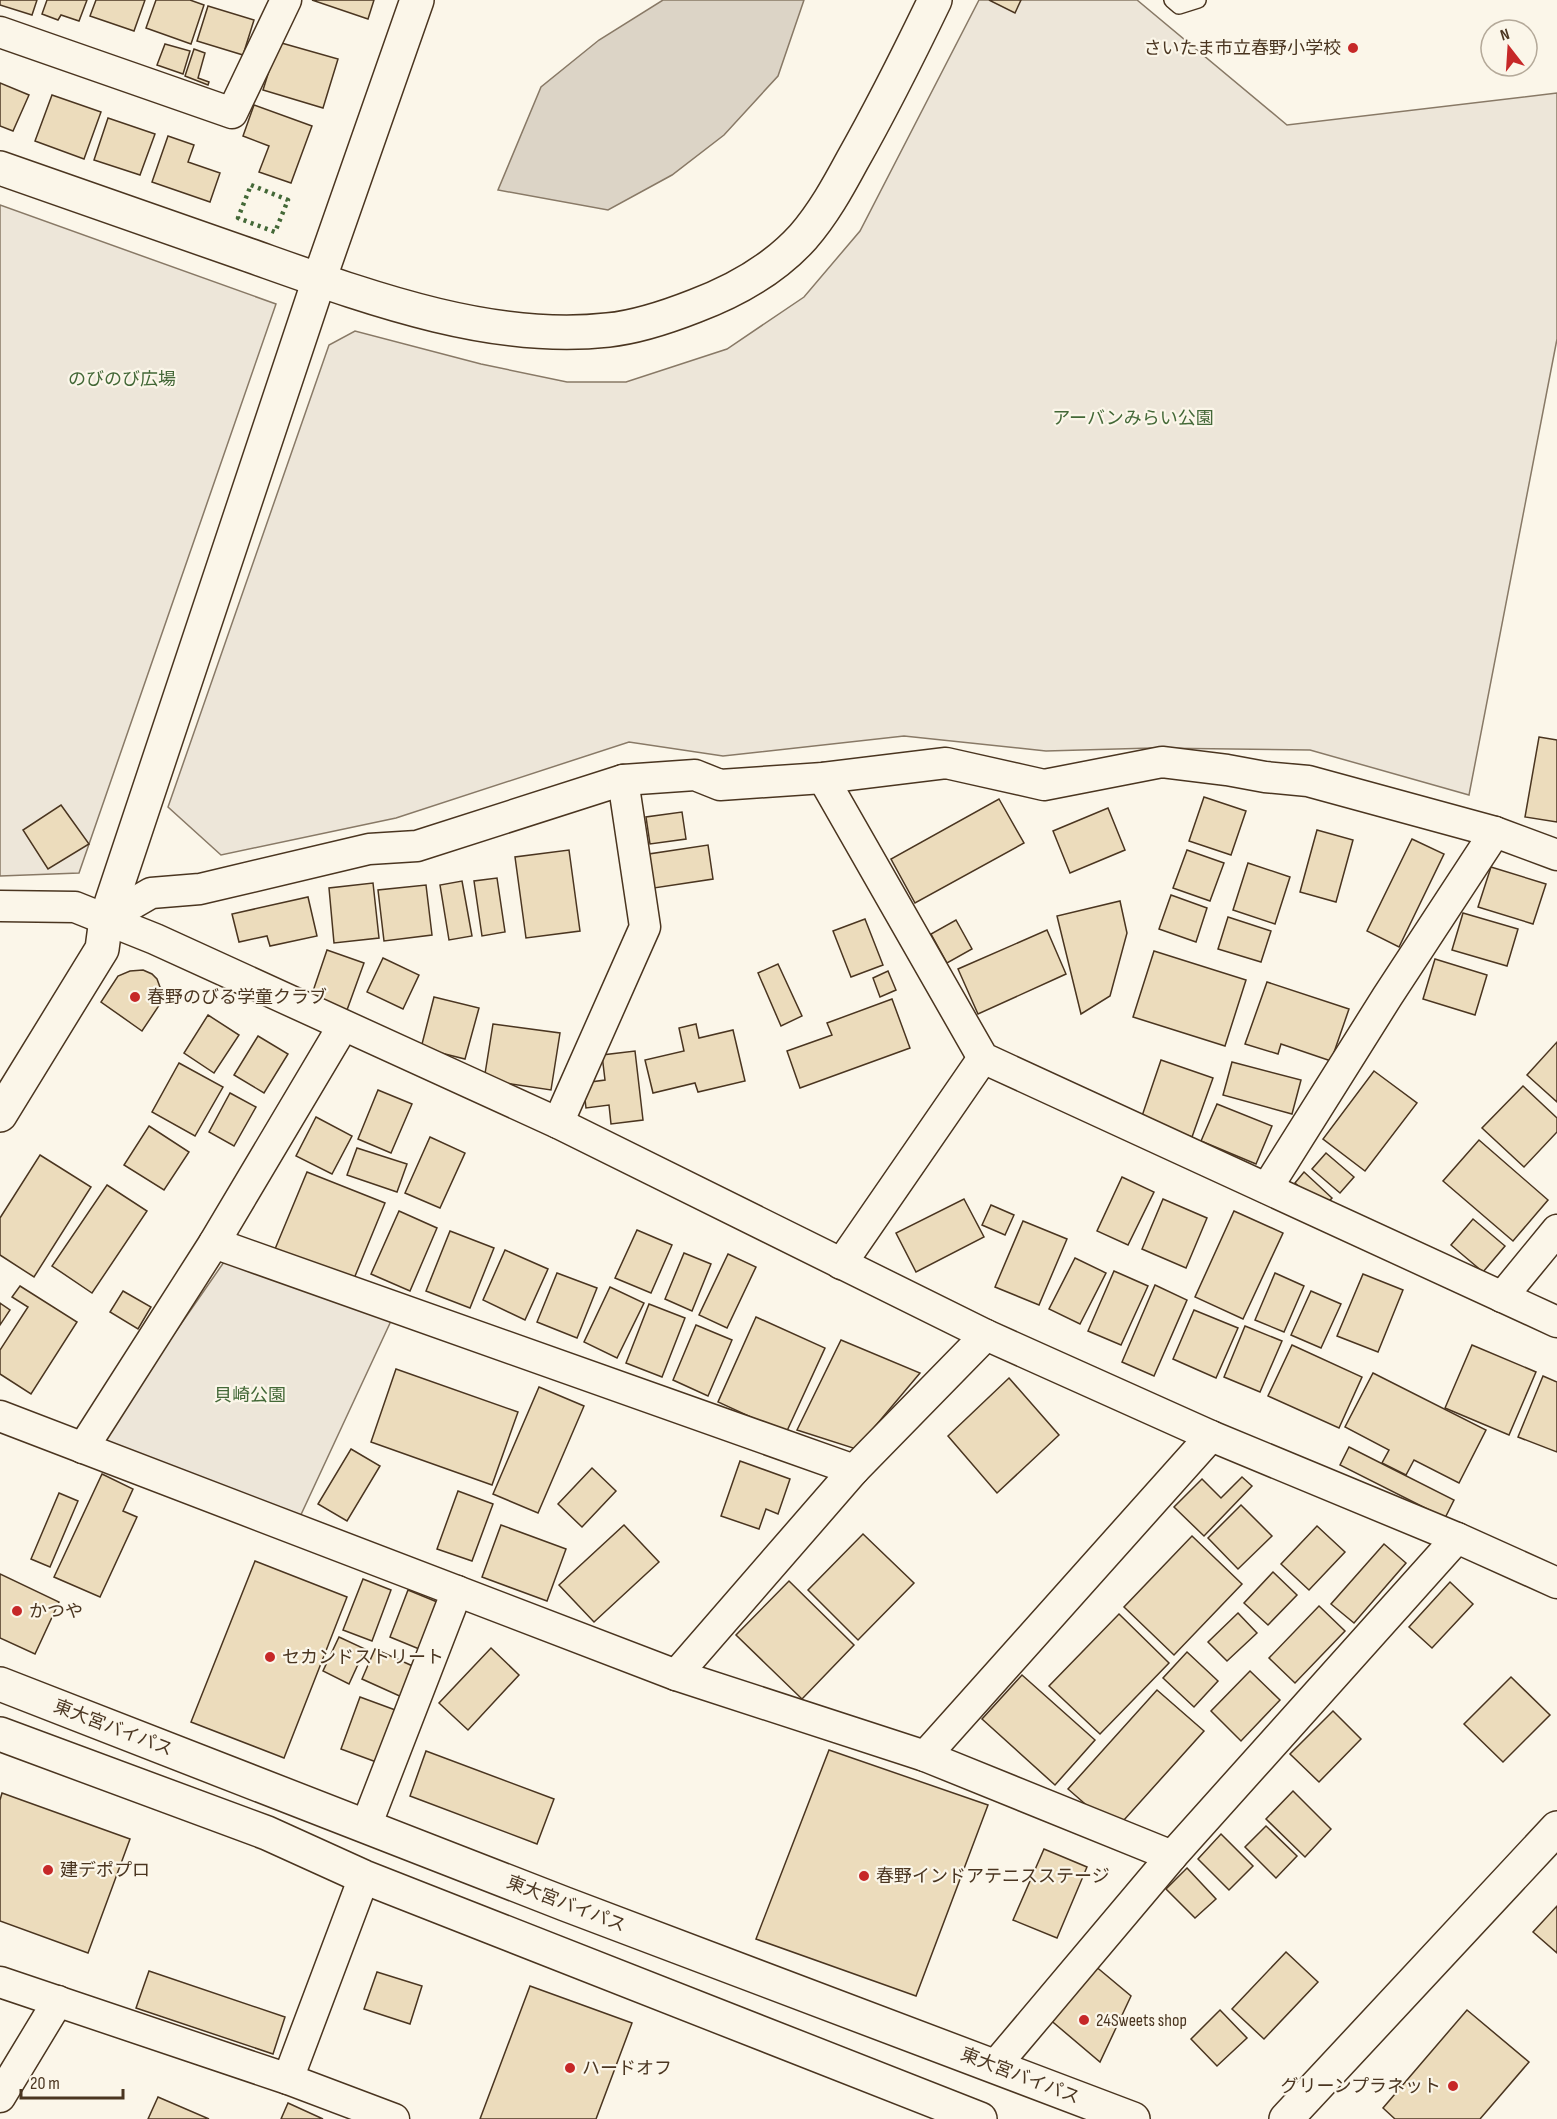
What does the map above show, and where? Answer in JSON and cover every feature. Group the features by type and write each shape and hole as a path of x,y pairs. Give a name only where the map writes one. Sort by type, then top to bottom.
{"main road":[{"path":"0,1115 102,948 106,919 319,280 417,0"},
{"path":"0,168 319,280 424,312 508,329 561,333 609,330 664,318 719,297 762,273 803,237 832,196 866,136 935,0"},
{"name":"東大宮バイパス","path":"0,1684 840,2009 1133,2119"},
{"path":"0,1734 267,1833 364,1876 967,2117"},
{"path":"1286,2119 1557,1828"}],"street":[{"path":"0,32 232,113 286,0"},
{"path":"106,919 150,893 200,889 369,849 417,846 623,780 695,775 720,785 823,778 946,763 1044,785 1162,762 1308,781 1495,832 1557,855"},
{"path":"823,778 983,1058 1557,1322"},
{"path":"558,1123 645,927 623,780"},
{"path":"1267,1188 1387,997 1495,832"},
{"path":"0,906 75,907 155,939 558,1123 986,1335 1211,1436 1457,1538 1557,1583"},
{"path":"83,1448 214,1243 343,1026"},
{"path":"841,1264 983,1058"},
{"path":"1502,1297 1557,1230"},
{"path":"214,1243 854,1470"},
{"path":"676,1675 854,1470 986,1335"},
{"path":"0,1416 676,1675 924,1756 1172,1856"},
{"path":"924,1756 1211,1436"},
{"path":"995,2066 1172,1856 1457,1538"},
{"path":"366,1826 457,1591"},
{"path":"288,2079 364,1876"},
{"path":"0,1982 288,2079 394,2119"},
{"path":"0,2097 58,2001"}],"lane":[{"path":"1172,0 1179,6 1198,0"}],"green space":[{"name":"アーバンみらい公園","path":"979,0 1137,0 1287,125 1557,93 1557,339 1469,795 1310,750 1152,748 1046,751 904,736 723,756 629,742 396,818 221,855 168,807 329,345 355,331 481,364 567,382 626,382 727,349 804,297 860,231"},
{"name":"のびのび広場","path":"0,205 276,304 79,873 0,876"},
{"name":"貝崎公園","path":"224,1262 391,1321 298,1521 97,1445"}],"shaded area":[{"path":"663,0 804,0 778,76 724,135 672,175 608,210 498,190 541,87 599,40"}],"building":[{"path":"0,0 37,0 32,15 0,5"},
{"path":"47,0 87,0 79,21 61,15 58,20 42,14"},
{"path":"96,0 145,0 134,31 90,16"},
{"path":"156,0 190,0 204,5 191,44 146,28"},
{"path":"312,0 374,0 368,19"},
{"path":"989,0 1021,0 1015,13"},
{"path":"208,6 254,20 243,55 197,41"},
{"path":"278,42 338,59 323,108 263,90"},
{"path":"165,44 190,51 183,74 157,65"},
{"path":"194,49 205,53 198,78 209,82 208,85 185,76"},
{"path":"0,83 29,95 13,131 0,126"},
{"path":"52,95 101,112 84,159 35,141"},
{"path":"254,105 312,126 291,183 259,172 269,146 243,136"},
{"path":"108,118 155,134 140,175 94,160"},
{"path":"168,136 194,145 188,162 220,173 210,202 152,182"},
{"path":"1539,737 1557,740 1557,822 1525,817"},
{"path":"1204,797 1246,811 1231,855 1189,841"},
{"path":"999,799 1024,843 915,903 891,859"},
{"path":"61,805 89,844 48,869 23,830"},
{"path":"1108,808 1125,850 1070,873 1053,831"},
{"path":"682,812 686,839 650,844 646,817"},
{"path":"1317,830 1353,840 1336,902 1300,892"},
{"path":"1412,839 1444,854 1399,947 1367,931"},
{"path":"708,845 713,879 654,888 649,854"},
{"path":"569,850 580,931 526,938 515,857"},
{"path":"1187,850 1224,863 1210,901 1173,888"},
{"path":"1248,863 1290,877 1275,924 1233,910"},
{"path":"1491,867 1546,884 1533,924 1478,907"},
{"path":"497,878 505,932 482,936 474,881"},
{"path":"462,881 472,936 449,940 440,885"},
{"path":"373,883 379,938 334,943 329,888"},
{"path":"426,885 432,935 384,941 378,890"},
{"path":"1171,895 1207,908 1196,942 1159,929"},
{"path":"308,897 317,936 270,946 267,936 239,942 232,914"},
{"path":"1120,901 1127,933 1110,996 1081,1014 1057,916"},
{"path":"1463,913 1518,929 1507,966 1452,950"},
{"path":"1228,917 1271,931 1261,962 1218,949"},
{"path":"865,919 883,965 851,977 833,931"},
{"path":"956,920 972,949 947,963 931,934"},
{"path":"1047,930 1066,974 978,1014 958,969"},
{"path":"327,950 364,963 347,1010 311,997"},
{"path":"1154,951 1246,980 1225,1046 1133,1017"},
{"path":"383,958 419,975 403,1009 367,992"},
{"path":"1435,959 1487,975 1475,1015 1423,999"},
{"path":"778,964 802,1016 781,1026 758,973"},
{"path":"143,970 157,979 164,998 142,1031 101,1002 118,976 130,971"},
{"path":"888,971 896,990 880,997 873,978"},
{"path":"1267,982 1349,1009 1331,1061 1281,1044 1278,1054 1245,1044"},
{"path":"434,997 479,1008 465,1059 421,1048"},
{"path":"892,999 910,1048 800,1088 787,1051 832,1035 827,1023"},
{"path":"208,1015 239,1035 214,1073 184,1053"},
{"path":"493,1024 560,1033 551,1090 484,1080"},
{"path":"696,1024 699,1038 733,1030 745,1081 698,1092 695,1083 653,1093 645,1060 684,1051 679,1028"},
{"path":"258,1036 288,1054 264,1093 234,1075"},
{"path":"1557,1042 1557,1102 1527,1075"},
{"path":"635,1051 643,1120 611,1124 609,1105 586,1108 583,1083 605,1080 602,1055"},
{"path":"1161,1060 1213,1078 1192,1137 1141,1119"},
{"path":"1232,1062 1301,1080 1292,1114 1223,1095"},
{"path":"179,1063 223,1087 195,1136 152,1112"},
{"path":"1374,1071 1417,1103 1365,1171 1323,1139"},
{"path":"1523,1086 1557,1118 1557,1132 1524,1167 1482,1128"},
{"path":"378,1090 412,1104 391,1153 358,1139"},
{"path":"230,1093 256,1107 234,1146 209,1132"},
{"path":"1217,1104 1272,1126 1256,1164 1201,1141"},
{"path":"316,1117 352,1136 332,1174 296,1156"},
{"path":"149,1126 189,1152 164,1190 124,1165"},
{"path":"430,1137 465,1153 440,1208 405,1193"},
{"path":"1479,1140 1548,1200 1513,1241 1443,1181"},
{"path":"357,1148 407,1164 397,1192 347,1175"},
{"path":"1326,1153 1354,1177 1340,1193 1312,1169"},
{"path":"40,1155 91,1187 34,1277 0,1255 0,1218"},
{"path":"307,1172 385,1203 353,1281 275,1249"},
{"path":"1304,1172 1332,1198 1323,1208 1295,1183"},
{"path":"1122,1177 1154,1192 1128,1245 1097,1231"},
{"path":"107,1185 147,1211 92,1293 52,1266"},
{"path":"964,1199 984,1237 916,1272 896,1233"},
{"path":"1163,1199 1207,1218 1186,1268 1142,1249"},
{"path":"991,1205 1014,1215 1005,1235 982,1225"},
{"path":"399,1211 437,1228 410,1291 371,1274"},
{"path":"1234,1211 1283,1233 1243,1319 1195,1297"},
{"path":"1473,1219 1505,1246 1483,1272 1451,1245"},
{"path":"1023,1221 1067,1239 1039,1305 995,1287"},
{"path":"637,1230 672,1245 651,1293 615,1278"},
{"path":"450,1231 494,1248 470,1308 426,1291"},
{"path":"505,1250 548,1269 525,1320 483,1300"},
{"path":"684,1253 711,1264 692,1311 665,1299"},
{"path":"728,1254 756,1267 727,1328 699,1315"},
{"path":"1075,1258 1106,1273 1080,1324 1049,1309"},
{"path":"1114,1271 1148,1286 1121,1345 1088,1331"},
{"path":"557,1273 597,1288 577,1338 537,1322"},
{"path":"1275,1273 1304,1286 1284,1332 1255,1320"},
{"path":"1363,1274 1403,1290 1378,1352 1337,1336"},
{"path":"1155,1285 1187,1300 1154,1376 1122,1362"},
{"path":"20,1286 77,1322 31,1394 0,1374 0,1350 28,1307 12,1297"},
{"path":"610,1287 644,1303 617,1358 584,1342"},
{"path":"123,1291 151,1307 138,1329 110,1312"},
{"path":"1311,1291 1341,1304 1321,1348 1291,1335"},
{"path":"0,1303 10,1310 0,1325"},
{"path":"649,1304 685,1318 662,1377 626,1363"},
{"path":"1194,1310 1238,1328 1216,1378 1173,1359"},
{"path":"756,1317 825,1348 786,1433 718,1402"},
{"path":"696,1325 732,1340 708,1396 673,1380"},
{"path":"1245,1326 1282,1341 1260,1392 1224,1377"},
{"path":"841,1340 920,1373 856,1449 797,1430"},
{"path":"1292,1345 1362,1377 1339,1428 1268,1396"},
{"path":"1472,1345 1536,1372 1509,1435 1445,1408"},
{"path":"396,1369 518,1412 492,1485 371,1442"},
{"path":"1373,1373 1486,1430 1459,1483 1414,1460 1406,1475 1382,1463 1389,1450 1345,1427"},
{"path":"1543,1376 1557,1382 1557,1452 1518,1437"},
{"path":"1009,1378 1059,1435 997,1493 948,1436"},
{"path":"539,1387 584,1406 538,1513 493,1494"},
{"path":"1349,1447 1454,1500 1445,1518 1340,1465"},
{"path":"351,1449 380,1466 347,1521 318,1504"},
{"path":"740,1461 790,1479 778,1514 766,1509 759,1529 721,1516"},
{"path":"592,1468 616,1491 582,1527 558,1504"},
{"path":"102,1474 133,1489 123,1511 137,1517 100,1597 54,1577"},
{"path":"1242,1477 1252,1486 1204,1536 1174,1507 1202,1479 1221,1498"},
{"path":"458,1491 493,1504 472,1561 437,1549"},
{"path":"59,1493 78,1501 50,1567 31,1559"},
{"path":"1241,1505 1272,1536 1238,1569 1208,1538"},
{"path":"501,1525 566,1549 547,1601 482,1577"},
{"path":"624,1525 659,1562 594,1622 559,1585"},
{"path":"1317,1526 1345,1552 1309,1590 1281,1564"},
{"path":"863,1534 914,1583 858,1640 808,1590"},
{"path":"1192,1536 1242,1584 1174,1655 1124,1607"},
{"path":"1384,1544 1406,1563 1354,1623 1331,1604"},
{"path":"255,1561 347,1597 284,1758 191,1722"},
{"path":"1273,1572 1297,1595 1268,1625 1244,1603"},
{"path":"0,1574 59,1602 35,1654 0,1638"},
{"path":"363,1579 391,1590 372,1641 343,1630"},
{"path":"789,1581 854,1645 802,1699 736,1635"},
{"path":"1450,1582 1473,1604 1432,1648 1409,1627"},
{"path":"408,1590 442,1604 424,1651 390,1637"},
{"path":"1319,1606 1345,1631 1295,1683 1269,1658"},
{"path":"1238,1613 1257,1633 1227,1661 1208,1642"},
{"path":"1119,1614 1169,1663 1100,1734 1049,1686"},
{"path":"339,1637 365,1649 349,1684 323,1671"},
{"path":"491,1648 519,1675 468,1730 439,1703"},
{"path":"375,1649 417,1668 404,1698 362,1679"},
{"path":"1187,1652 1218,1681 1194,1707 1163,1678"},
{"path":"1250,1671 1280,1700 1241,1741 1211,1711"},
{"path":"1022,1675 1095,1740 1055,1785 982,1719"},
{"path":"1511,1677 1550,1715 1503,1762 1464,1724"},
{"path":"1157,1690 1204,1731 1115,1830 1068,1789"},
{"path":"360,1697 398,1711 379,1763 341,1749"},
{"path":"1333,1711 1361,1739 1319,1782 1290,1754"},
{"path":"829,1750 988,1805 916,1996 756,1939"},
{"path":"426,1751 554,1799 537,1844 410,1796"},
{"path":"1293,1791 1331,1829 1305,1857 1266,1819"},
{"path":"2,1793 130,1839 88,1953 0,1921 0,1800"},
{"path":"1266,1826 1297,1856 1276,1878 1245,1847"},
{"path":"1221,1834 1253,1866 1229,1890 1198,1859"},
{"path":"1044,1849 1087,1867 1057,1938 1013,1920"},
{"path":"1187,1868 1216,1899 1195,1918 1166,1889"},
{"path":"1557,1906 1557,1953 1533,1932"},
{"path":"1286,1952 1318,1982 1264,2039 1232,2009"},
{"path":"1094,1965 1131,1996 1100,2062 1048,2018"},
{"path":"149,1971 285,2017 273,2054 136,2008"},
{"path":"377,1972 422,1986 410,2024 364,2009"},
{"path":"530,1986 632,2023 596,2119 480,2119"},
{"path":"1220,2010 1247,2038 1217,2066 1191,2039"},
{"path":"1467,2010 1529,2062 1480,2119 1395,2119 1383,2108"},
{"path":"158,2097 209,2119 148,2119"},
{"path":"288,2103 323,2119 281,2119"}],"hedge":[{"path":"251,185 288,200 275,232 238,218 251,185"}],"place":[{"name":"さいたま市立春野小学校","path":"1353,48"},
{"name":"春野のびる学童クラブ","path":"135,997"},
{"name":"かつや","path":"17,1611"},
{"name":"セカンドストリート","path":"270,1657"},
{"name":"建デポプロ","path":"48,1870"},
{"name":"春野インドアテニスステージ","path":"864,1876"},
{"name":"24Sweets shop","path":"1084,2020"},
{"name":"ハードオフ","path":"570,2068"},
{"name":"グリーンプラネット","path":"1453,2086"}]}
